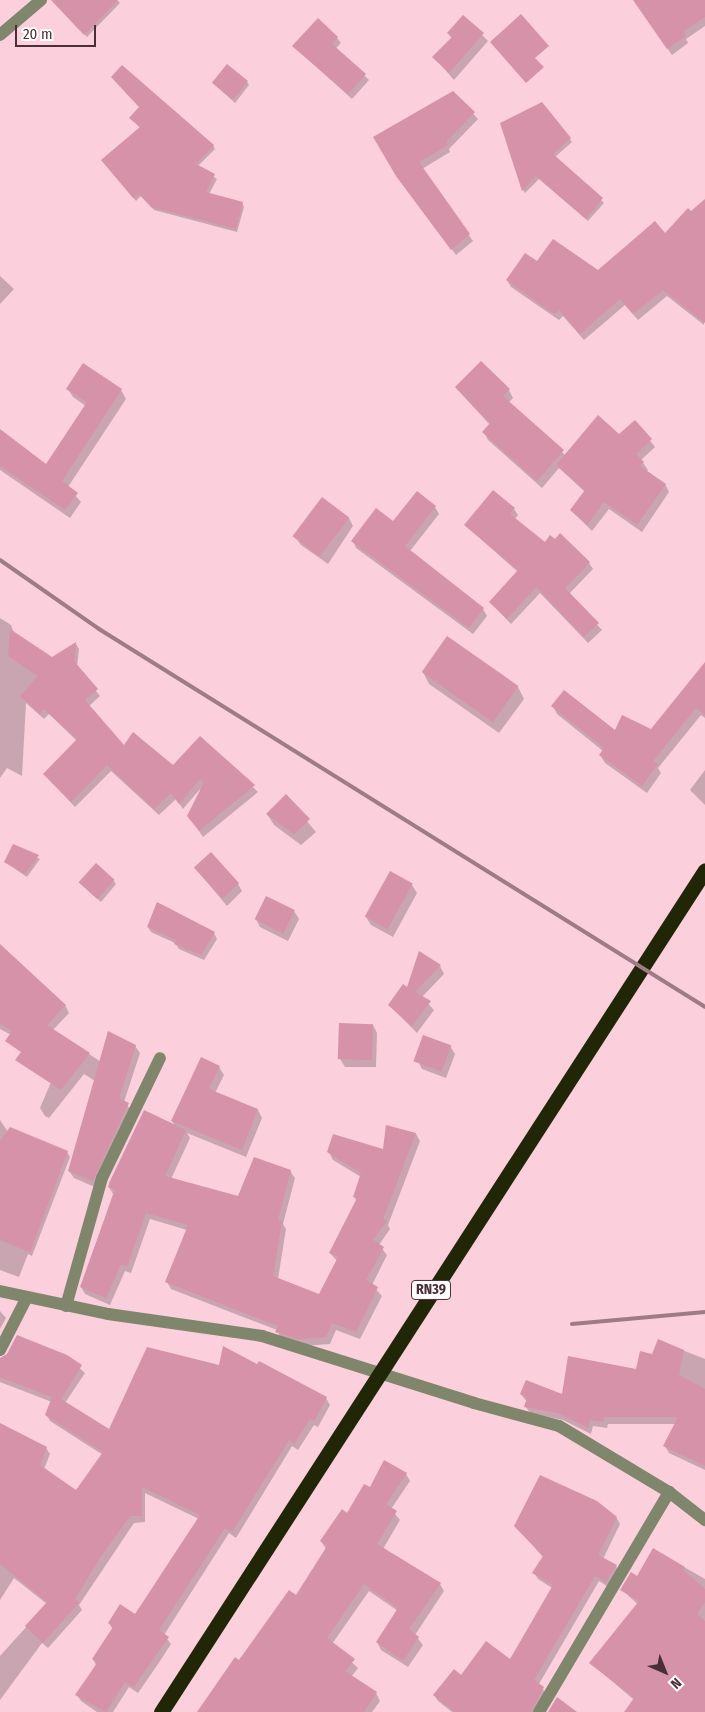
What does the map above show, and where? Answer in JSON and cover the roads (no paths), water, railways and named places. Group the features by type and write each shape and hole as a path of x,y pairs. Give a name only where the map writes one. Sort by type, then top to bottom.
{"highway":[{"name":"RN39","path":"161,1712 379,1371 705,870"}],"street":[{"path":"0,35 41,0"},
{"path":"66,1306 102,1178 160,1058"},
{"path":"0,1291 26,1299 66,1306 262,1336 379,1371 474,1403 560,1426 669,1492 705,1520"},
{"path":"0,1350 26,1299"},
{"path":"539,1712 669,1492"}],"railway":[{"path":"0,560 99,629 705,1007"},
{"path":"572,1324 705,1312"}]}
